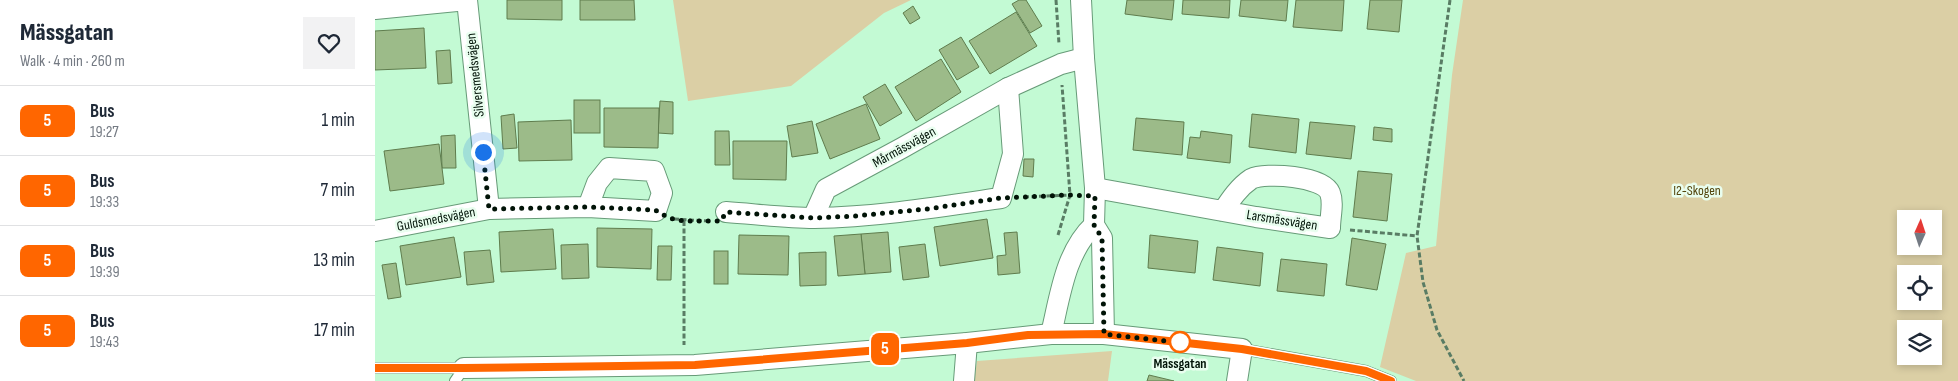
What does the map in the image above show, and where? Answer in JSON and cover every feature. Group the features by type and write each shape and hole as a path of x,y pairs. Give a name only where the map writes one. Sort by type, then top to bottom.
{"street":[{"path":"375,9 467,0"},
{"name":"Silversmedsvägen","path":"467,0 489,209"},
{"path":"1081,0 1095,192 1094,225 1102,238 1104,334"},
{"name":"Mårmässvägen","path":"813,218 826,189 1008,88 1061,64 1084,58"},
{"path":"726,212 813,218 855,216 927,209 1001,198 1013,154 1008,88"},
{"path":"588,207 597,183 609,168 654,171 661,192 655,210"},
{"name":"Larsmässvägen","path":"1095,192 1223,210 1330,228 1332,203 1330,193 1325,185 1297,178 1261,176 1252,179 1235,194 1223,210"},
{"name":"Guldsmedsvägen","path":"375,231 489,209 588,207 655,210"},
{"path":"1051,334 1066,272 1083,235 1094,225"},
{"path":"459,375 691,370 1051,334 1104,334 1242,349 1237,381"},
{"path":"964,381 967,343"}],"lane":[{"path":"1242,349 1366,371 1391,381"},
{"path":"375,368 459,375"}],"path":[{"path":"1056,0 1070,195 1056,242"},
{"path":"1450,0 1417,236 1423,282 1437,330 1464,381"},
{"path":"1001,198 1095,192"},
{"path":"655,210 669,218 684,221 721,221 726,212"},
{"path":"684,221 691,370"},
{"path":"1330,228 1417,236"}],"green space":[{"path":"673,0 911,0 884,13 791,86 688,101"},
{"name":"I2-Skogen","path":"1463,0 1958,0 1958,381 1416,381 1380,367 1406,253 1436,246 1452,75"},
{"path":"1112,351 1108,381 974,381 977,361"}],"building":[{"path":"507,0 562,0 562,20 507,19"},
{"path":"580,0 634,0 635,20 580,20"},
{"path":"1019,0 1026,0 1042,26 1030,33 1012,4"},
{"path":"1127,0 1174,0 1172,20 1125,14"},
{"path":"1183,0 1230,0 1229,18 1182,14"},
{"path":"1241,0 1288,0 1286,21 1239,16"},
{"path":"1296,0 1344,0 1342,31 1293,27"},
{"path":"1370,0 1402,0 1399,32 1367,29"},
{"path":"913,6 920,18 910,24 903,13"},
{"path":"1016,12 1037,46 990,74 969,41"},
{"path":"424,28 426,68 375,70 375,31"},
{"path":"961,37 979,67 957,80 939,50"},
{"path":"450,50 452,83 438,84 436,51"},
{"path":"941,59 961,92 916,121 895,87"},
{"path":"885,84 902,113 880,126 863,97"},
{"path":"574,100 600,100 600,133 574,133"},
{"path":"660,101 673,102 673,134 658,133"},
{"path":"866,104 880,139 830,159 816,124"},
{"path":"604,108 659,108 658,148 604,147"},
{"path":"514,114 517,148 503,149 501,116"},
{"path":"1252,114 1299,119 1296,153 1249,147"},
{"path":"1136,118 1184,122 1182,155 1133,150"},
{"path":"571,120 572,160 519,161 518,122"},
{"path":"812,121 818,153 792,157 787,126"},
{"path":"1310,122 1355,126 1351,159 1306,154"},
{"path":"1374,127 1392,129 1392,142 1373,140"},
{"path":"715,131 729,131 730,165 715,165"},
{"path":"1201,131 1232,135 1230,163 1187,158 1190,137 1200,138"},
{"path":"455,135 456,168 442,168 441,136"},
{"path":"733,141 787,141 786,180 733,179"},
{"path":"439,144 444,184 390,191 384,151"},
{"path":"1024,159 1034,159 1033,177 1023,176"},
{"path":"1358,171 1392,174 1387,221 1353,217"},
{"path":"987,219 993,258 940,266 934,227"},
{"path":"597,228 652,229 651,269 597,267"},
{"path":"553,229 556,269 501,272 499,232"},
{"path":"888,232 891,272 865,274 861,234"},
{"path":"1017,232 1020,273 998,275 997,256 1006,255 1004,233"},
{"path":"861,234 865,274 838,276 834,236"},
{"path":"739,235 789,236 788,275 738,274"},
{"path":"1150,235 1198,241 1195,273 1148,268"},
{"path":"454,237 461,277 406,285 400,246"},
{"path":"1352,238 1386,244 1377,290 1346,285"},
{"path":"588,244 589,278 562,279 561,245"},
{"path":"925,244 929,277 903,280 899,247"},
{"path":"658,246 672,246 671,280 657,280"},
{"path":"1217,247 1263,253 1260,286 1213,280"},
{"path":"490,250 494,282 467,285 464,252"},
{"path":"714,251 728,251 728,284 714,284"},
{"path":"826,252 826,285 800,286 799,253"},
{"path":"1281,259 1327,264 1324,296 1277,291"},
{"path":"396,263 401,297 388,299 382,265"},
{"path":"1149,375 1174,381 1147,381"}],"bus line":[{"name":"5","path":"375,368 695,365 967,343 1028,335 1104,334 1242,349 1366,371 1391,381"}],"place":[{"name":"Mässgatan","path":"1180,342"}],"route":[{"path":"483,152 489,209 588,207 655,210 669,218 684,221 721,221 726,212 813,218 927,209 1001,198 1070,195 1095,196 1094,225 1102,238 1104,334 1183,343 1180,342"}]}
